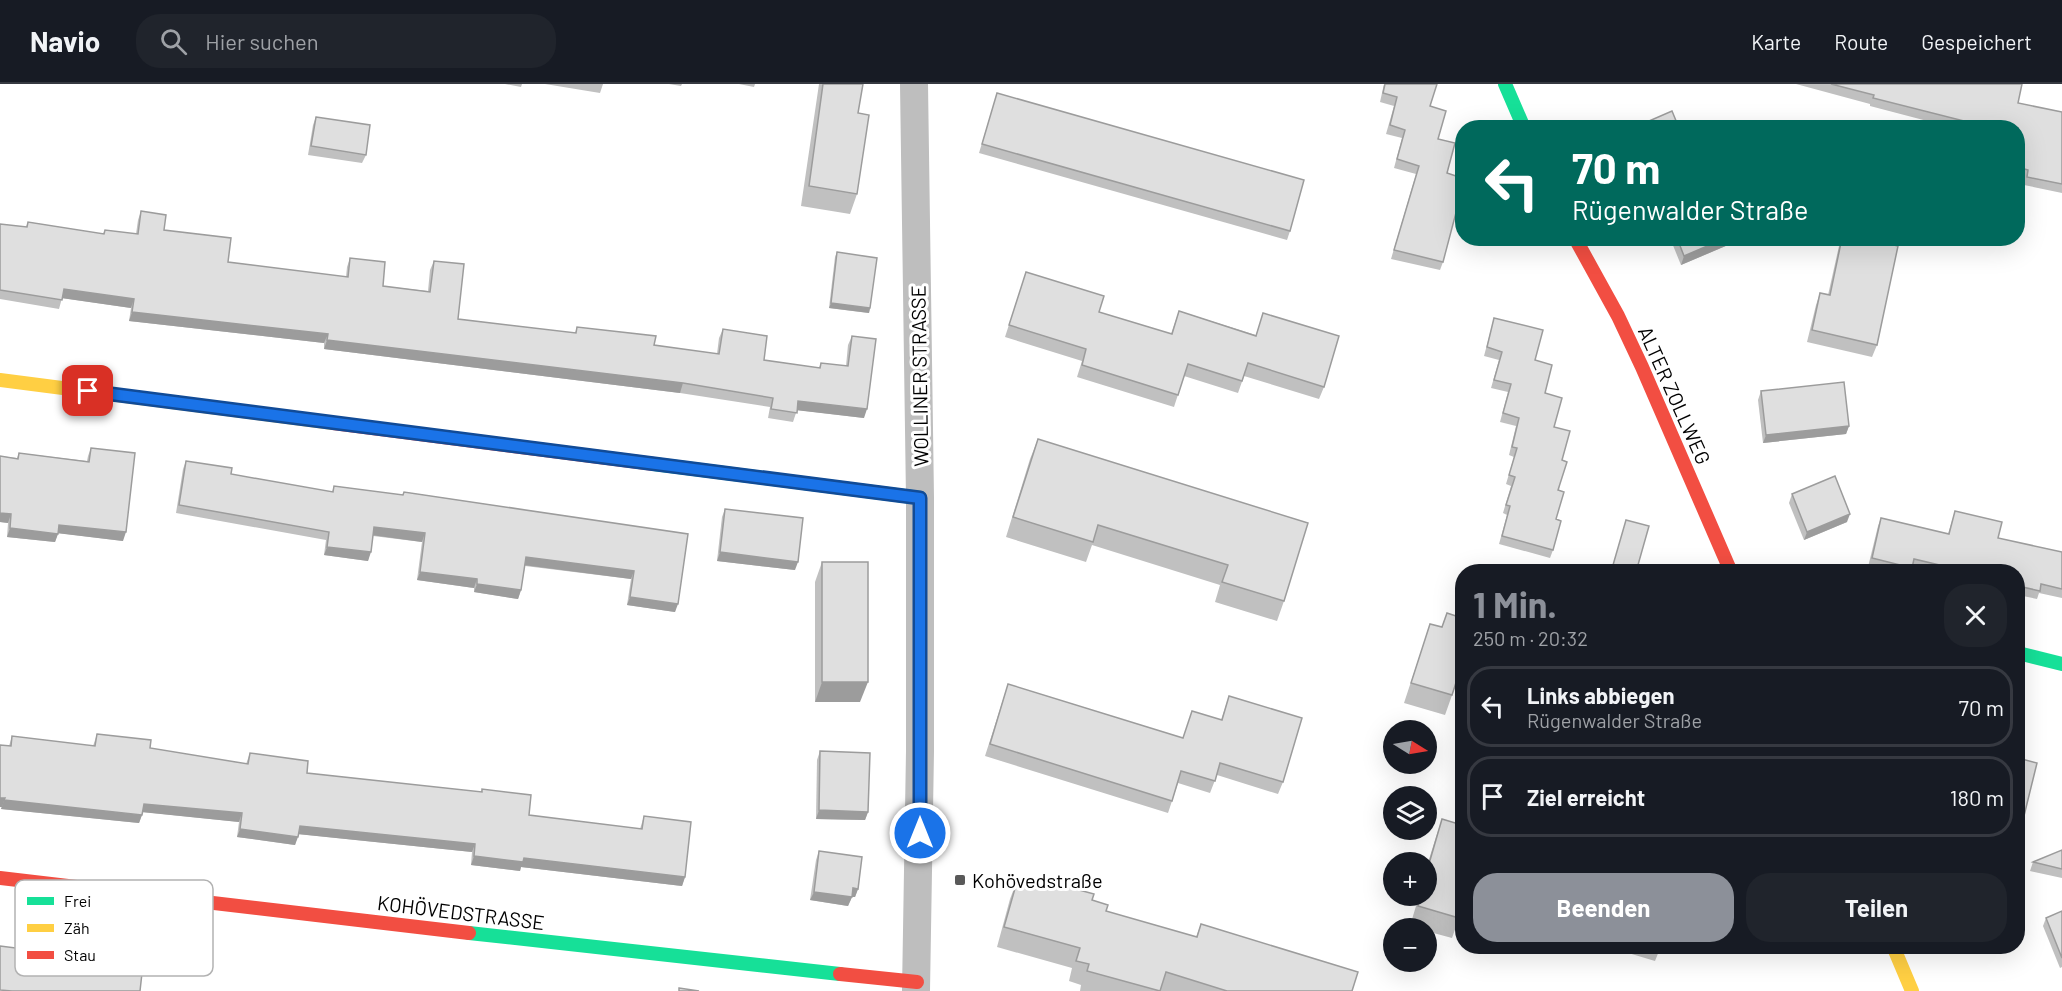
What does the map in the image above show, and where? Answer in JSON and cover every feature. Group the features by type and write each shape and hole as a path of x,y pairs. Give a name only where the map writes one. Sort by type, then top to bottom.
{"street":[{"name":"WOLLINER STRASSE","path":"914,84 920,498 917,987"},
{"path":"1505,84 1521,120"},
{"name":"ALTER ZOLLWEG","path":"1579,246 1638,357 1728,564"},
{"path":"0,380 920,498"},
{"path":"2025,655 2062,664"},
{"name":"KOHÖVEDSTRASSE","path":"0,878 17,880"},
{"name":"KOHÖVEDSTRASSE","path":"213,903 917,987"},
{"path":"1896,954 1912,991"}],"building":[{"path":"823,84 863,84 858,113 869,115 857,194 809,186"},
{"path":"1385,84 1437,84 1430,106 1446,111 1438,139 1455,143 1447,173 1455,176 1455,217 1443,262 1394,250 1419,166 1397,159 1405,130 1390,125 1397,97 1383,93"},
{"path":"1831,84 2022,84 2018,103 2062,112 2062,184 2027,177 2025,120 1960,120 1873,98 1874,95"},
{"path":"997,93 1304,180 1290,231 982,144"},
{"path":"1672,111 1676,120 1651,120"},
{"path":"316,117 370,125 366,155 311,146"},
{"path":"141,211 166,215 164,230 231,238 228,262 348,277 350,258 385,262 383,286 430,292 434,261 464,264 458,319 576,333 577,327 656,336 654,345 719,354 723,329 767,336 764,360 820,368 821,363 848,366 852,336 876,339 867,409 798,401 797,413 771,409 773,398 683,383 327,340 328,334 132,312 134,299 64,289 62,300 0,290 0,224 27,227 28,222 104,234 105,230 138,234"},
{"path":"1680,246 1707,246 1684,256"},
{"path":"1840,246 1898,246 1877,345 1812,330 1820,293 1830,295"},
{"path":"837,252 877,258 870,308 831,303"},
{"path":"1026,272 1104,296 1099,312 1172,334 1179,311 1256,336 1263,313 1339,336 1324,387 1248,363 1242,381 1188,364 1178,395 1082,365 1086,349 1009,325"},
{"path":"1494,318 1543,330 1535,360 1552,365 1545,393 1562,398 1554,427 1570,431 1562,460 1567,462 1558,490 1564,492 1556,519 1561,521 1553,550 1502,536 1510,506 1506,505 1515,477 1509,475 1517,448 1512,447 1519,418 1503,413 1511,384 1494,380 1502,352 1487,347"},
{"path":"1844,382 1849,426 1766,435 1761,391"},
{"path":"1038,439 1308,523 1284,601 1222,582 1228,565 1098,525 1093,542 1013,517"},
{"path":"91,448 135,453 126,532 59,525 58,534 10,528 11,514 0,513 0,456 18,459 19,453 89,462"},
{"path":"186,461 232,468 231,474 333,492 334,486 403,495 404,492 688,534 678,604 630,597 634,571 526,557 521,590 477,584 477,579 420,572 425,533 374,527 371,552 327,547 329,532 179,505"},
{"path":"1835,476 1850,514 1807,532 1792,494"},
{"path":"725,509 803,518 798,562 720,552"},
{"path":"1955,511 2002,522 1998,538 2062,552 2062,589 2041,584 2040,591 2025,588 2025,564 1935,564 1914,559 1913,564 1896,564 1872,558 1881,518 1949,534"},
{"path":"1626,520 1649,526 1638,564 1613,564"},
{"path":"822,562 868,562 868,682 822,682"},
{"path":"1447,613 1455,616 1455,686 1452,695 1411,683 1430,624 1442,627"},
{"path":"1008,684 1183,738 1192,711 1222,720 1229,696 1302,718 1283,782 1220,763 1215,781 1181,771 1172,801 990,744"},
{"path":"97,734 151,740 150,748 248,764 250,753 308,761 307,773 482,792 482,789 531,795 529,815 642,829 644,816 691,822 685,877 524,858 523,862 474,856 475,844 300,826 298,837 240,829 242,813 144,804 142,815 0,798 0,745 11,746 12,736 95,746"},
{"path":"820,751 870,753 868,812 819,810"},
{"path":"2025,760 2037,763 2025,812"},
{"path":"1442,819 1455,823 1455,917 1418,906 1437,906 1437,852 1432,852"},
{"path":"2062,850 2062,869 2033,862"},
{"path":"819,851 862,857 858,889 853,888 852,897 814,892"},
{"path":"1018,878 1034,883 1035,878 1094,894 1092,900 1108,905 1106,911 1197,937 1201,924 1358,972 1352,991 1227,991 1166,972 1160,991 1087,971 1089,964 1076,961 1080,948 1004,927"},
{"path":"2062,911 2062,958 2046,918"},
{"path":"0,946 15,948 15,976 142,976 140,991 0,990"},
{"path":"679,988 699,991 679,991"}],"traffic: fast":[{"path":"1505,84 1521,120"},
{"path":"654,464 920,498"},
{"path":"2025,655 2062,664"},
{"path":"469,933 840,974"}],"traffic: slow":[{"path":"0,380 333,423"},
{"path":"1896,954 1912,991"}],"traffic: jam":[{"path":"1579,246 1618,316 1642,367 1728,564"},
{"path":"333,423 654,464"},
{"path":"0,878 17,880"},
{"path":"213,903 469,933"},
{"path":"840,974 917,982"}],"place":[{"name":"Kohövedstraße","path":"960,880"}],"route":[{"path":"88,391 920,498 920,833"}]}
